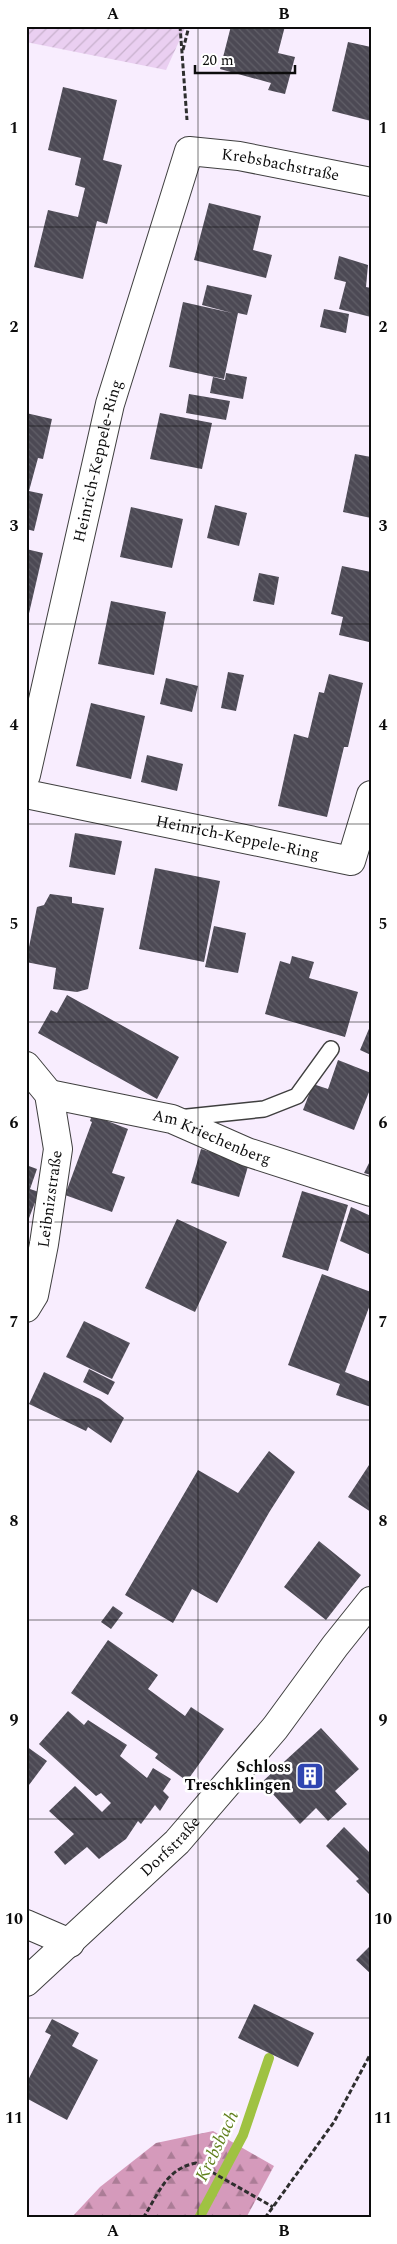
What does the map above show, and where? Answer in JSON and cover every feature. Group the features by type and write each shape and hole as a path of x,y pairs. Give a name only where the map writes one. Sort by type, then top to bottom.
{"street":[{"name":"Krebsbachstraße","path":"190,151 239,156 371,182"},
{"name":"Heinrich-Keppele-Ring","path":"26,775 110,404 190,151"},
{"name":"Heinrich-Keppele-Ring","path":"26,794 351,861 371,795"},
{"path":"26,1066 49,1094"},
{"name":"Am Kriechenberg","path":"49,1094 172,1119 247,1152 371,1192"},
{"name":"Leibnizstraße","path":"26,1308 34,1295 44,1244 58,1149 49,1094"},
{"name":"Dorfstraße","path":"26,1982 177,1842 276,1728 335,1646 370,1604"},
{"path":"26,1924 70,1943"}],"lane":[{"path":"172,1119 264,1109 297,1096 331,1049"}],"path":[{"path":"180,26 190,151"},
{"path":"182,53 189,26"},
{"path":"266,2218 334,2122 371,2054"},
{"path":"143,2218 165,2181 178,2169 196,2163 273,2207"}],"shaded area":[{"path":"26,26 186,26 166,70 26,42"}],"green space":[{"path":"213,2131 274,2166 246,2218 71,2218 100,2187 156,2143"}],"building":[{"path":"231,26 285,26 278,53 295,57 285,94 268,90 271,83 220,69"},
{"path":"348,42 371,47 371,121 332,111"},
{"path":"63,87 117,100 103,160 122,165 107,224 97,221 83,279 34,267 48,210 78,217 85,188 75,185 81,158 48,150"},
{"path":"209,203 261,216 253,250 272,255 266,278 194,260"},
{"path":"339,256 368,265 366,287 371,288 371,317 339,309 346,282 334,279"},
{"path":"207,285 252,295 247,315 238,313 224,379 169,367 183,302 232,313 202,305"},
{"path":"324,309 349,314 346,333 320,327"},
{"path":"226,373 247,377 243,399 210,393 213,377 225,380"},
{"path":"189,394 230,401 226,420 186,413"},
{"path":"26,413 52,419 43,459 38,458 29,491 43,494 34,531 26,529"},
{"path":"160,413 212,423 202,469 150,459"},
{"path":"355,454 371,457 371,518 343,512"},
{"path":"215,505 247,513 239,546 207,538"},
{"path":"131,507 183,519 172,568 120,557"},
{"path":"26,549 43,553 27,622 26,622"},
{"path":"342,566 371,572 371,634 369,642 339,635 343,617 331,614"},
{"path":"259,573 279,577 274,605 253,601"},
{"path":"111,601 166,612 154,675 98,664"},
{"path":"228,672 244,675 236,711 221,708"},
{"path":"329,674 363,683 348,747 344,747 327,817 278,806 294,734 308,738 319,692 324,693"},
{"path":"166,678 198,686 192,712 160,704"},
{"path":"91,703 145,716 131,779 76,766"},
{"path":"147,755 183,764 177,791 141,782"},
{"path":"75,833 122,841 115,875 69,867"},
{"path":"155,868 220,881 204,962 139,949"},
{"path":"50,894 72,897 72,903 104,908 88,989 77,992 53,989 56,968 26,962 37,907 44,905"},
{"path":"214,926 246,933 238,973 205,967"},
{"path":"292,956 314,962 309,978 358,992 345,1037 265,1014 280,961 290,964"},
{"path":"67,995 179,1057 157,1099 38,1033 51,1010 57,1013"},
{"path":"371,1024 371,1055 360,1050"},
{"path":"338,1060 371,1073 371,1087 354,1130 303,1110 313,1084 328,1089"},
{"path":"92,1115 128,1129 112,1173 125,1177 112,1212 65,1195 92,1122 90,1121"},
{"path":"201,1149 249,1163 239,1197 191,1183"},
{"path":"371,1159 371,1175 364,1173"},
{"path":"26,1165 37,1169 30,1189 39,1192 26,1226"},
{"path":"302,1191 348,1205 328,1271 282,1257"},
{"path":"351,1207 371,1216 371,1255 340,1241"},
{"path":"177,1219 227,1242 195,1312 145,1288"},
{"path":"322,1274 371,1292 371,1302 345,1372 371,1382 371,1407 336,1395 340,1384 288,1365"},
{"path":"84,1321 130,1343 112,1379 66,1357"},
{"path":"89,1369 115,1382 108,1395 83,1382"},
{"path":"44,1372 100,1399 124,1418 111,1443 88,1427 86,1431 29,1404"},
{"path":"269,1451 295,1472 270,1511 217,1603 192,1589 173,1623 125,1595 198,1470 238,1493"},
{"path":"371,1462 371,1512 348,1497"},
{"path":"319,1541 361,1575 326,1620 284,1587"},
{"path":"113,1606 123,1613 111,1629 101,1622"},
{"path":"108,1640 158,1675 148,1689 185,1716 191,1707 224,1729 187,1781 155,1758 158,1754 71,1693"},
{"path":"68,1711 84,1725 88,1720 127,1745 120,1756 147,1778 153,1768 171,1779 163,1791 169,1797 160,1811 155,1805 141,1824 138,1821 126,1839 99,1859 87,1847 65,1865 54,1852 74,1834 49,1811 75,1786 102,1812 111,1803 101,1793 96,1796 39,1744"},
{"name":"Schloss Treschklingen","path":"321,1728 359,1769 335,1791 347,1804 328,1821 316,1808 300,1824 262,1782"},
{"path":"26,1746 47,1761 26,1789"},
{"path":"344,1827 371,1854 371,1896 356,1881 359,1879 326,1846"},
{"path":"371,1945 371,1974 356,1960"},
{"path":"254,2004 314,2033 298,2067 238,2038"},
{"path":"52,2019 79,2033 72,2046 98,2060 67,2120 26,2098 26,2084 51,2035 45,2032"}],"waterway":[{"name":"Krebsbach","path":"199,2218 243,2135 269,2058"}],"place":[{"name":"Schloss Treschklingen","path":"310,1776"}]}
